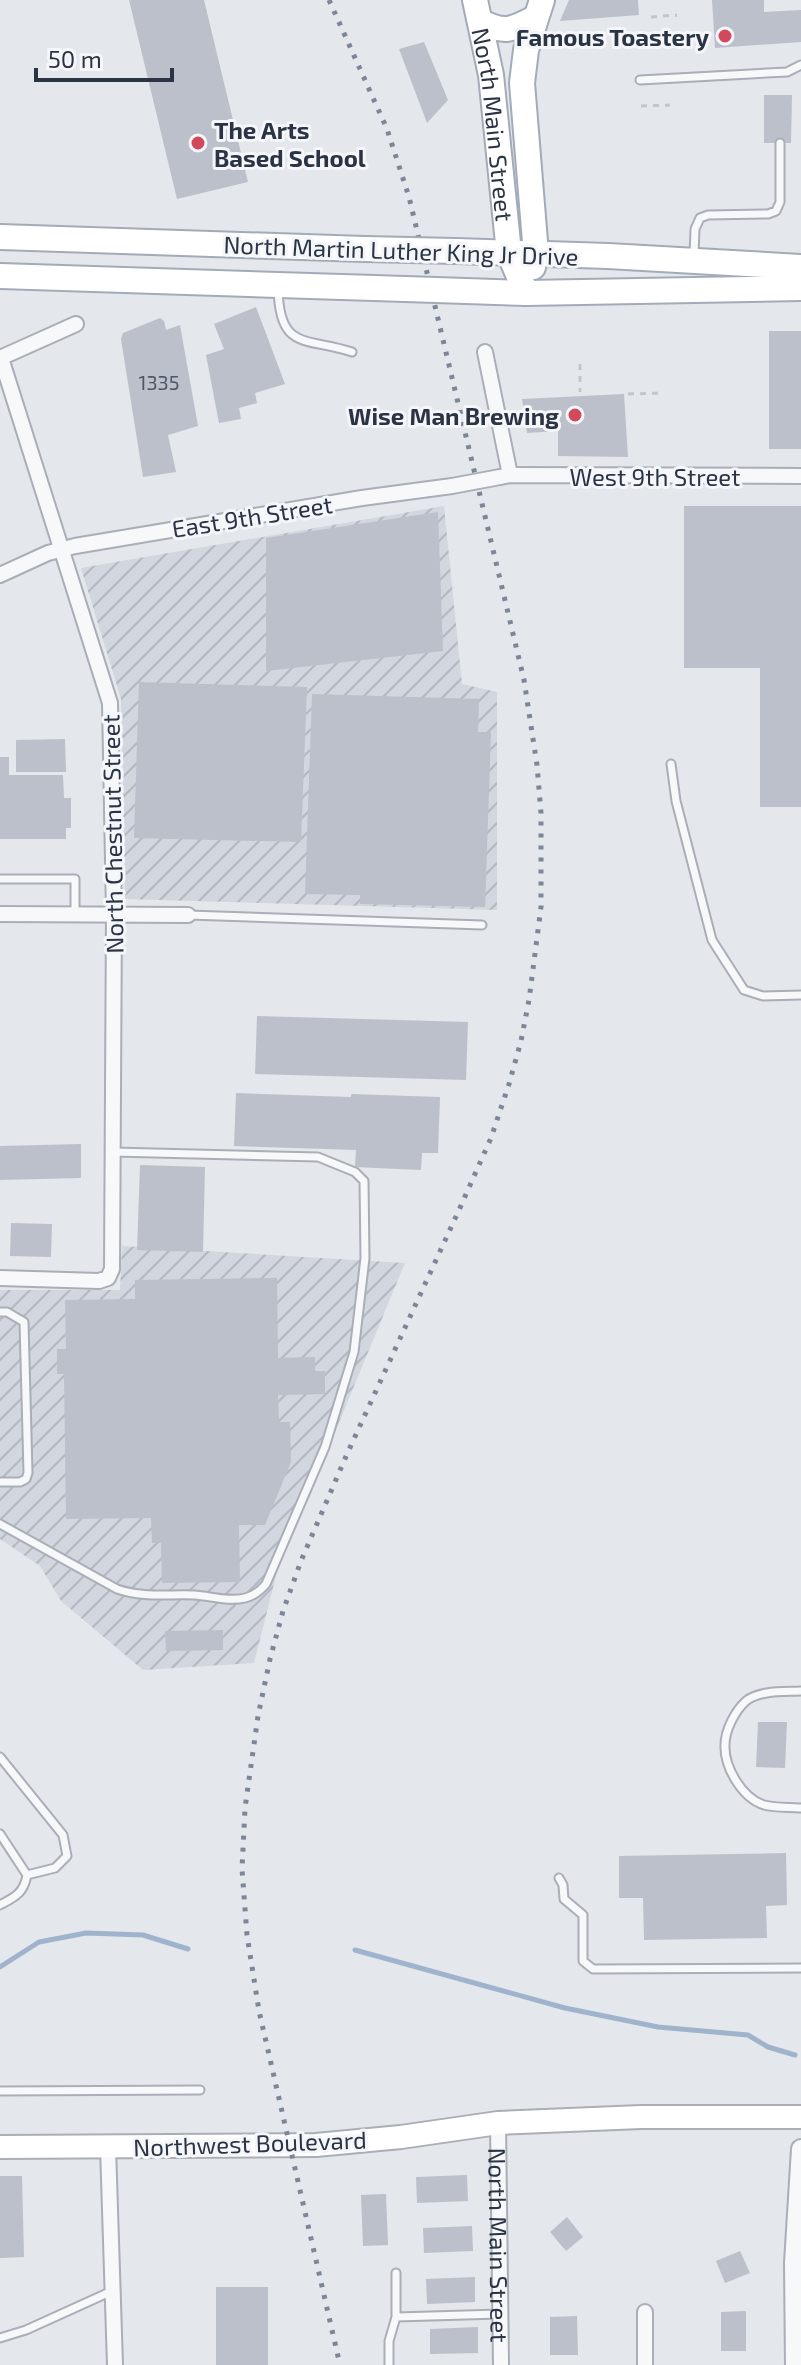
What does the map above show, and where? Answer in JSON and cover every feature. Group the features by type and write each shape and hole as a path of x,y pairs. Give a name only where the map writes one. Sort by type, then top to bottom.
{"main road":[{"path":"477,11 495,29 505,30 516,28 539,9"},
{"path":"526,293 536,254 522,92 526,50 539,9"},
{"name":"North Main Street","path":"477,11 495,102 509,253 526,293"},
{"name":"North Martin Luther King Jr Drive","path":"0,237 456,251 801,267"},
{"name":"North Martin Luther King Jr Drive","path":"0,276 526,293 801,288"},
{"name":"Northwest Boulevard","path":"0,2147 316,2145 498,2123 641,2117 801,2117"}],"street":[{"path":"0,358 76,324"},
{"path":"485,352 505,476"},
{"name":"North Chestnut Street","path":"0,358 110,703 114,913 112,1269 108,1278 99,1281 0,1278"},
{"name":"West 9th Street","path":"505,476 801,476"},
{"name":"East 9th Street","path":"0,575 61,549 505,476"},
{"path":"0,914 188,915"},
{"name":"North Main Street","path":"498,2123 501,2365"},
{"path":"108,2147 115,2365"},
{"path":"795,2365 794,2263 801,2149"},
{"path":"645,2312 645,2365"}],"lane":[{"path":"640,80 787,72 801,65"},
{"path":"694,261 695,229 700,218 776,211 780,202 780,143"},
{"path":"278,285 280,315 290,334 308,342 352,352"},
{"path":"671,764 676,801 712,940 744,990 763,996 801,995"},
{"path":"0,879 75,879 75,913"},
{"path":"188,915 482,925"},
{"path":"0,1524 117,1589 132,1594 194,1595 233,1600 258,1593 266,1584 325,1447 354,1352 365,1258 364,1181 355,1172 318,1157 113,1152"},
{"path":"0,1312 7,1312 24,1322 28,1473 26,1479 20,1482 0,1482"},
{"path":"801,1691 764,1693 747,1700 732,1719 725,1744 729,1767 745,1795 763,1805 801,1808"},
{"path":"0,1757 63,1835 67,1856 55,1868 27,1875"},
{"path":"0,1834 27,1875 25,1886 19,1894 0,1905"},
{"path":"559,1878 564,1899 583,1915 583,1961 593,1969 801,1968"},
{"path":"0,2091 200,2090"},
{"path":"389,2365 389,2341 396,2317 396,2273"},
{"path":"0,2338 26,2330 112,2291"},
{"path":"396,2317 500,2314"}],"path":[{"path":"651,17 677,15"},
{"path":"641,106 670,105"},
{"path":"580,364 580,392"},
{"path":"628,394 663,393"}],"shaded area":[{"path":"444,506 462,684 497,692 497,910 125,899 121,699 81,568"},
{"path":"122,1246 405,1263 277,1572 254,1663 143,1670 61,1601 40,1566 0,1539 0,1290 120,1290"}],"building":[{"path":"129,0 204,0 248,182 177,199"},
{"path":"569,0 638,0 639,15 560,21"},
{"path":"712,0 764,0 764,12 801,10 801,42 715,48"},
{"path":"424,42 448,100 427,123 399,49"},
{"path":"764,95 792,95 791,143 764,143"},
{"path":"256,307 285,384 255,393 257,403 239,408 241,419 219,423 206,355 224,349 214,324"},
{"path":"160,318 166,330 180,325 198,426 168,435 176,472 143,477 121,339 123,333"},
{"path":"769,331 801,331 801,449 769,449"},
{"name":"Wise Man Brewing","path":"624,394 628,457 558,456 558,431 527,433 522,399"},
{"path":"684,506 801,506 801,807 760,807 760,668 684,668"},
{"path":"438,512 443,651 266,671 266,538"},
{"path":"139,682 307,687 301,842 134,838"},
{"path":"312,694 479,699 478,732 491,732 485,907 360,904 360,895 305,894"},
{"path":"65,739 66,772 16,772 16,740"},
{"path":"0,757 9,757 9,775 63,775 64,798 71,798 71,828 66,828 66,839 0,839"},
{"path":"257,1016 468,1022 466,1080 255,1074"},
{"path":"236,1093 440,1097 438,1153 422,1153 421,1170 355,1167 356,1150 234,1146"},
{"path":"81,1144 81,1178 0,1180 0,1146"},
{"path":"140,1165 205,1167 203,1252 137,1250"},
{"path":"11,1223 52,1224 51,1257 10,1256"},
{"path":"277,1278 278,1358 315,1357 315,1371 325,1371 325,1394 278,1395 279,1422 290,1422 291,1462 265,1525 239,1525 240,1582 162,1583 161,1543 152,1543 151,1518 66,1519 64,1374 57,1374 57,1349 66,1349 65,1300 135,1299 135,1280"},
{"path":"223,1630 223,1650 166,1651 165,1631"},
{"path":"758,1722 787,1722 785,1768 756,1767"},
{"path":"786,1853 787,1905 766,1906 767,1938 644,1940 643,1898 619,1898 619,1856"},
{"path":"467,2175 468,2201 417,2203 416,2177"},
{"path":"0,2176 22,2176 24,2257 0,2258"},
{"path":"386,2194 388,2245 363,2246 361,2195"},
{"path":"567,2217 583,2237 566,2251 550,2232"},
{"path":"472,2226 473,2251 424,2253 423,2228"},
{"path":"740,2251 750,2273 725,2283 716,2261"},
{"path":"475,2277 475,2302 427,2304 426,2279"},
{"path":"216,2287 268,2287 268,2365 216,2365"},
{"path":"746,2311 746,2351 721,2351 721,2312"},
{"path":"577,2316 578,2355 550,2355 550,2317"},
{"path":"478,2327 478,2353 430,2354 430,2329"}],"waterway":[{"path":"0,1967 39,1942 86,1933 143,1935 188,1949"},
{"path":"355,1950 565,2008 658,2027 748,2035 768,2047 795,2055"}],"railway":[{"path":"329,0 387,129 409,197 524,680 541,813 541,907 529,1000 509,1084 491,1138 301,1561 270,1659 258,1716 245,1808 242,1869 247,1935 259,2011 340,2365"}],"place":[{"name":"Famous Toastery","path":"725,36"},
{"name":"The Arts Based School","path":"198,143"},
{"name":"Wise Man Brewing","path":"575,415"}]}
